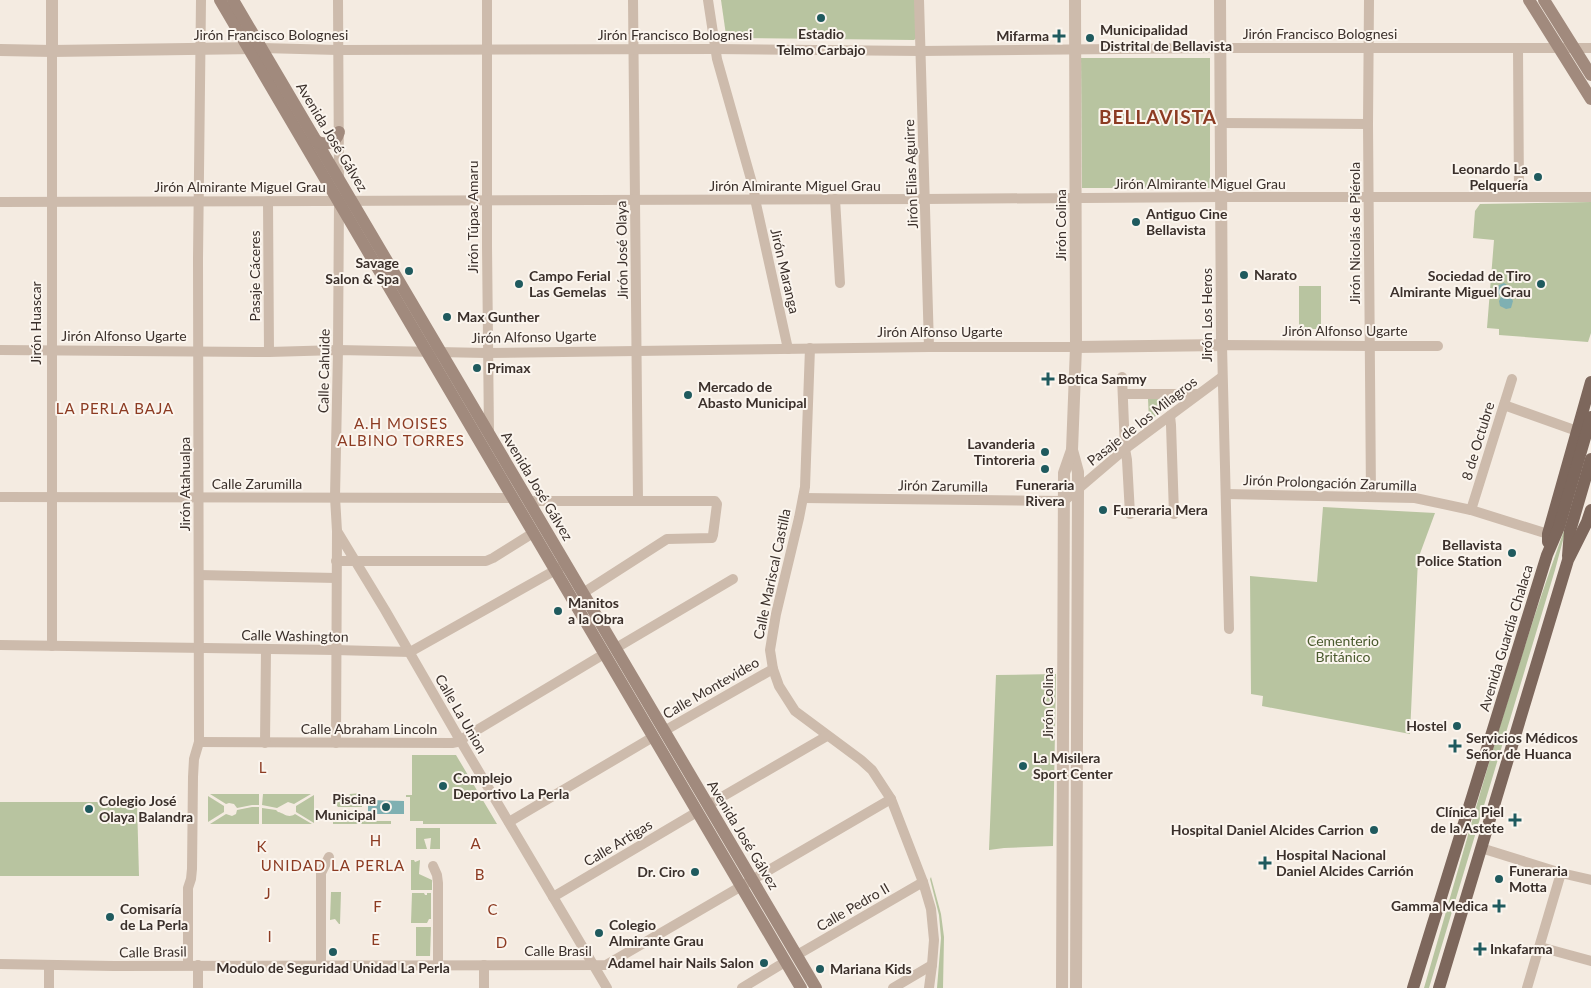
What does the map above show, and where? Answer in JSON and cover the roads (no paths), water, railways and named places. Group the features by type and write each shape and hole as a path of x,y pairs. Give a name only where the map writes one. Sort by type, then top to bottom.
{"main road":[{"name":"Avenida José Gálvez","path":"220,0 248,48 441,352 529,501 560,567 659,734 708,805 785,962 801,988"},
{"name":"Avenida José Gálvez","path":"233,0 339,180 345,200 427,353 533,532 583,593 610,651"},
{"path":"1529,0 1591,99"},
{"path":"1544,0 1591,75"},
{"path":"316,141 329,143 336,140 339,132"},
{"name":"Avenida Guardia Chalaca","path":"1548,555 1548,534 1591,382"},
{"path":"1568,560 1565,529 1591,417"},
{"path":"1565,529 1591,459"},
{"path":"1439,988 1568,560 1591,510"},
{"name":"Avenida Guardia Chalaca","path":"1413,988 1548,555 1565,529"},
{"name":"Avenida José Gálvez","path":"659,734 697,812 797,955 816,988"}],"street":[{"name":"Jirón Huascar","path":"52,0 52,646"},
{"name":"Jirón Atahualpa","path":"198,988 193,965 188,888 192,879 194,759 199,742 198,351 201,0"},
{"path":"338,0 339,180"},
{"name":"Jirón Túpac Amaru","path":"487,0 486,200 489,434"},
{"name":"Jirón José Olaya","path":"633,0 638,501"},
{"name":"Jirón Maranga","path":"708,0 715,49 754,190 788,348"},
{"name":"Jirón Elias Aguirre","path":"919,0 929,347"},
{"name":"Jirón Colina","path":"1062,988 1064,473 1072,450 1076,347 1075,0"},
{"name":"Jirón Los Heros","path":"1220,0 1222,377 1229,629"},
{"name":"Jirón Nicolás de Piérola","path":"1369,0 1371,497"},
{"name":"Jirón Francisco Bolognesi","path":"0,50 262,48 338,50 715,49 921,51 1220,48 1591,48"},
{"path":"1518,49 1519,196"},
{"path":"1220,123 1368,124"},
{"name":"Jirón Almirante Miguel Grau","path":"0,202 1591,197"},
{"path":"835,199 840,283"},
{"name":"Pasaje Cáceres","path":"268,200 269,352"},
{"name":"Calle Cahuide","path":"336,743 337,530 335,498 338,350 345,200"},
{"name":"Jirón Alfonso Ugarte","path":"0,350 269,352 338,350 487,353 1222,344 1438,346"},
{"name":"Calle Mariscal Castilla","path":"810,348 803,498 776,614 770,650 772,669 779,686 795,711 872,770 891,799 931,910 934,940 929,988"},
{"path":"1122,377 1130,514"},
{"name":"Pasaje de los Milagros","path":"1078,488 1125,449 1222,377"},
{"name":"8 de Octubre","path":"1471,510 1512,380"},
{"path":"1123,394 1198,394"},
{"path":"1504,405 1577,431"},
{"path":"1170,416 1172,425 1174,514"},
{"name":"Jirón Colina","path":"1072,450 1078,472 1076,988"},
{"path":"1064,501 1078,488"},
{"name":"Jirón Prolongación Zarumilla","path":"1226,494 1415,498 1471,510 1548,534"},
{"name":"Calle Zarumilla","path":"0,497 513,498"},
{"name":"Jirón Zarumilla","path":"803,498 1064,501"},
{"path":"529,501 715,501 717,504 714,535 712,538 667,539 583,593"},
{"name":"Calle La Union","path":"337,530 607,988"},
{"path":"336,561 483,562 491,559 533,532"},
{"path":"410,652 560,567"},
{"path":"1064,568 1078,567"},
{"path":"200,575 336,578"},
{"name":"Calle Abraham Lincoln","path":"199,742 451,743 460,740 733,579"},
{"path":"1064,632 1078,631"},
{"name":"Calle Washington","path":"0,645 410,652"},
{"path":"265,743 266,649"},
{"name":"Calle Montevideo","path":"508,822 772,669"},
{"path":"1063,683 1077,683"},
{"path":"708,805 828,736"},
{"name":"Calle Brasil","path":"0,964 49,966 606,965 891,799"},
{"name":"Calle Artigas","path":"553,897 697,812"},
{"path":"1481,848 1561,873 1591,880"},
{"path":"321,966 321,873 329,857"},
{"path":"1062,859 1076,860"},
{"path":"433,866 438,882 438,965"},
{"path":"1527,988 1561,873"},
{"name":"Calle Pedro II","path":"797,955 922,882"},
{"path":"1062,919 1076,919"},
{"path":"1540,948 1591,961"},
{"path":"742,988 785,962"},
{"path":"484,965 484,988"},
{"path":"893,988 932,965"},
{"path":"49,966 49,988"}],"water":[{"path":"1504,283 1510,287 1510,296 1513,301 1511,308 1506,309 1500,306 1499,301 1501,297 1497,292 1499,285"},
{"name":"Piscina Municipal","path":"368,800 404,801 404,814 368,814"}],"place":[{"name":"Estadio Telmo Carbajo","path":"821,18"},
{"name":"Mifarma","path":"1059,36"},
{"name":"Municipalidad Distrital de Bellavista","path":"1090,38"},
{"name":"Leonardo La Pelquería","path":"1538,177"},
{"name":"Antiguo Cine Bellavista","path":"1136,222"},
{"name":"Savage Salon & Spa","path":"409,271"},
{"name":"Narato","path":"1244,275"},
{"name":"Campo Ferial Las Gemelas","path":"519,284"},
{"name":"Sociedad de Tiro Almirante Miguel Grau","path":"1541,284"},
{"name":"Max Gunther","path":"447,317"},
{"name":"Primax","path":"477,368"},
{"name":"Botica Sammy","path":"1048,379"},
{"name":"Mercado de Abasto Municipal","path":"688,395"},
{"name":"Lavanderia Tintoreria","path":"1045,452"},
{"name":"Funeraria Rivera","path":"1045,469"},
{"name":"Funeraria Mera","path":"1103,510"},
{"name":"Bellavista Police Station","path":"1512,553"},
{"name":"Manitos a la Obra","path":"558,611"},
{"name":"Hostel","path":"1457,726"},
{"name":"Servicios Médicos Señor de Huanca","path":"1455,746"},
{"name":"La Misilera Sport Center","path":"1023,766"},
{"name":"Complejo Deportivo La Perla","path":"443,786"},
{"name":"Piscina Municipal","path":"386,807"},
{"name":"Colegio José Olaya Balandra","path":"89,809"},
{"name":"Clínica Piel de la Astete","path":"1515,820"},
{"name":"Hospital Daniel Alcides Carrion","path":"1374,830"},
{"name":"Hospital Nacional Daniel Alcides Carrión","path":"1265,863"},
{"name":"Dr. Ciro","path":"695,872"},
{"name":"Funeraria Motta","path":"1499,879"},
{"name":"Gamma Medica","path":"1499,906"},
{"name":"Comisaría de La Perla","path":"110,917"},
{"name":"Colegio Almirante Grau","path":"599,933"},
{"name":"Inkafarma","path":"1480,949"},
{"name":"Modulo de Seguridad Unidad La Perla","path":"333,952"},
{"name":"Adamel hair Nails Salon","path":"764,963"},
{"name":"Mariana Kids","path":"820,969"}],"district":[{"name":"BELLAVISTA","path":"1158,117"},
{"name":"LA PERLA BAJA","path":"115,409"},
{"name":"A.H MOISES ALBINO TORRES","path":"401,432"},
{"name":"L","path":"263,768"},
{"name":"H","path":"376,841"},
{"name":"A","path":"476,844"},
{"name":"K","path":"262,847"},
{"name":"UNIDAD LA PERLA","path":"333,866"},
{"name":"B","path":"480,875"},
{"name":"J","path":"268,894"},
{"name":"F","path":"378,907"},
{"name":"C","path":"493,910"},
{"name":"I","path":"270,937"},
{"name":"E","path":"376,940"},
{"name":"D","path":"502,943"}],"park label":[{"name":"Cementerio Británico","path":"1343,650"}]}
